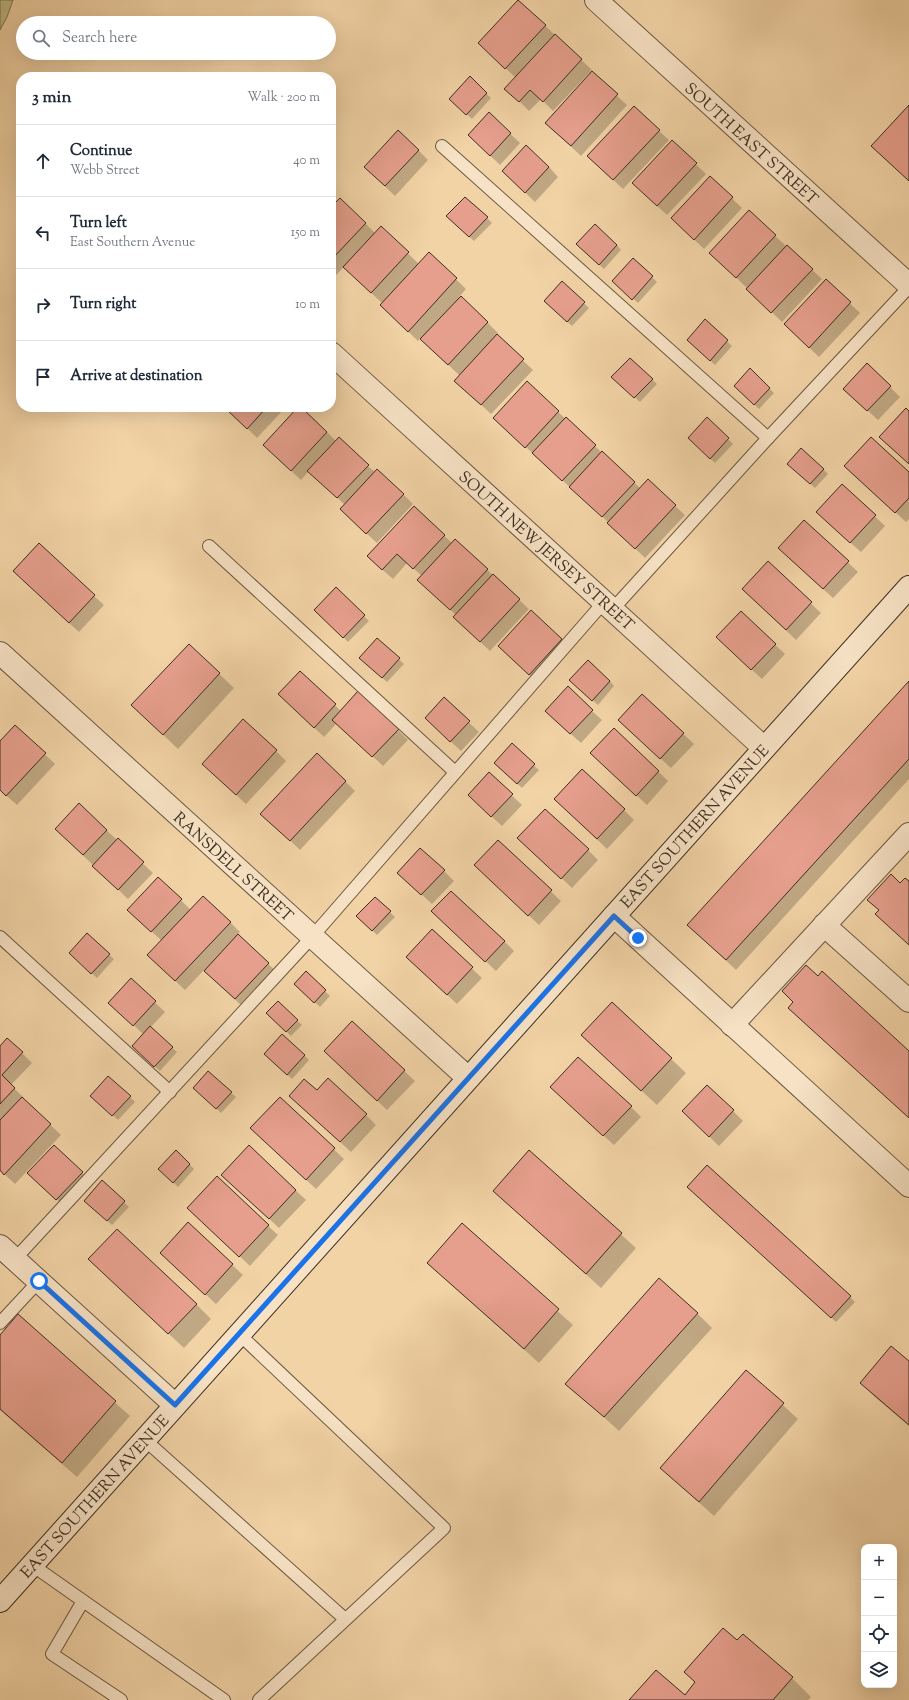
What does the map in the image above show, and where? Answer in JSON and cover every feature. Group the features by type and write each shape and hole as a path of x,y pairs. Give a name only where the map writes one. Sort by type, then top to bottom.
{"street":[{"name":"SOUTH EAST STREET","path":"596,0 909,286"},
{"name":"SOUTH NEW JERSEY STREET","path":"336,358 764,748"},
{"name":"EAST SOUTHERN AVENUE","path":"0,1601 909,587"},
{"name":"RANSDELL STREET","path":"0,653 468,1078"},
{"path":"732,1025 909,834"},
{"path":"614,916 909,1186"},
{"path":"824,925 909,1001"},
{"path":"7,1253 175,1405"}],"lane":[{"path":"442,146 768,438"},
{"path":"7,1253 170,1092 312,937 456,772 608,606 768,438 909,286"},
{"path":"209,546 456,772"},
{"path":"0,937 170,1092"},
{"path":"0,1323 39,1281"},
{"path":"239,1334 444,1528 259,1700"},
{"path":"145,1440 345,1619"},
{"path":"32,1565 224,1700"},
{"path":"83,1601 52,1654 121,1700"}],"shaded area":[{"path":"0,0 13,0 7,17 0,30"}],"building":[{"path":"518,0 546,25 505,69 478,43"},
{"path":"555,34 582,59 543,102 530,90 519,102 504,89"},
{"path":"592,71 618,94 571,146 545,123"},
{"path":"470,76 487,93 466,115 449,99"},
{"path":"909,105 909,181 871,146"},
{"path":"634,106 660,130 613,180 587,156"},
{"path":"489,112 511,133 490,156 468,135"},
{"path":"398,130 419,150 385,186 364,167"},
{"path":"672,140 697,163 657,206 632,183"},
{"path":"526,145 549,167 525,193 502,171"},
{"path":"710,176 733,197 694,240 671,218"},
{"path":"465,197 488,217 469,237 446,216"},
{"path":"340,198 366,223 336,255 336,202"},
{"path":"749,210 776,235 736,278 709,253"},
{"path":"595,224 617,245 599,265 576,244"},
{"path":"381,226 409,252 371,293 343,267"},
{"path":"787,245 813,269 771,313 746,289"},
{"path":"429,252 457,278 408,332 380,305"},
{"path":"633,258 653,276 632,300 612,281"},
{"path":"826,279 851,302 809,348 784,324"},
{"path":"562,281 585,302 567,322 544,301"},
{"path":"461,296 488,322 448,365 420,339"},
{"path":"705,319 728,340 710,361 687,340"},
{"path":"497,334 524,359 481,405 454,381"},
{"path":"630,358 653,379 634,398 611,377"},
{"path":"867,363 891,386 867,411 843,389"},
{"path":"750,368 770,388 754,405 734,386"},
{"path":"527,381 559,411 525,448 493,418"},
{"path":"906,408 909,411 909,464 879,437"},
{"path":"229,412 262,412 247,429"},
{"path":"293,412 306,412 327,432 291,471 263,445"},
{"path":"566,417 596,445 562,481 532,453"},
{"path":"707,417 729,438 710,459 688,438"},
{"path":"339,437 369,465 337,498 307,471"},
{"path":"871,437 909,472 909,498 895,513 844,466"},
{"path":"801,448 824,469 810,484 787,464"},
{"path":"602,451 635,482 602,517 569,487"},
{"path":"377,469 404,494 366,534 340,509"},
{"path":"648,479 676,505 635,549 607,523"},
{"path":"842,484 876,515 850,543 816,512"},
{"path":"414,506 445,535 413,569 397,554 382,570 367,556"},
{"path":"804,520 849,561 823,589 778,548"},
{"path":"455,539 488,569 450,610 417,580"},
{"path":"39,543 95,595 69,623 13,571"},
{"path":"768,561 812,602 786,630 742,589"},
{"path":"493,574 520,599 480,642 453,617"},
{"path":"336,587 365,615 343,638 314,610"},
{"path":"531,610 562,639 529,675 498,646"},
{"path":"741,611 776,644 751,670 716,637"},
{"path":"377,638 400,658 382,678 359,658"},
{"path":"189,644 220,673 163,735 131,705"},
{"path":"588,660 610,681 592,701 569,680"},
{"path":"300,671 336,704 314,728 278,694"},
{"path":"909,681 909,759 726,960 687,925"},
{"path":"568,686 593,710 570,734 545,711"},
{"path":"358,691 399,729 372,757 332,720"},
{"path":"642,694 684,733 660,759 618,720"},
{"path":"444,697 470,721 450,742 425,718"},
{"path":"243,719 277,750 236,795 202,764"},
{"path":"15,725 46,753 6,796 0,790 0,741"},
{"path":"614,728 659,771 636,796 590,753"},
{"path":"512,743 535,764 517,784 494,763"},
{"path":"317,753 346,781 290,841 260,814"},
{"path":"582,769 625,809 597,839 554,799"},
{"path":"489,772 513,794 491,817 468,795"},
{"path":"79,803 107,830 83,855 55,829"},
{"path":"545,809 589,849 561,879 517,838"},
{"path":"118,838 144,862 118,890 92,866"},
{"path":"498,840 552,890 528,916 474,865"},
{"path":"420,848 445,870 421,895 397,873"},
{"path":"891,874 900,883 905,878 909,881 909,945 875,914 879,910 867,900"},
{"path":"158,877 182,899 151,932 127,910"},
{"path":"451,891 505,941 485,962 431,911"},
{"path":"203,896 231,922 175,981 147,955"},
{"path":"375,897 391,911 372,931 356,916"},
{"path":"432,929 473,967 447,995 406,957"},
{"path":"87,933 110,954 91,974 69,953"},
{"path":"238,934 269,963 235,999 204,971"},
{"path":"806,965 818,976 822,971 909,1051 909,1118 788,1008 793,1002 782,991"},
{"path":"306,971 326,990 314,1003 294,984"},
{"path":"131,978 156,1001 133,1026 108,1003"},
{"path":"278,1001 298,1020 286,1032 266,1013"},
{"path":"612,1002 672,1058 641,1091 581,1035"},
{"path":"352,1021 405,1070 377,1101 324,1051"},
{"path":"150,1026 173,1047 154,1067 132,1046"},
{"path":"282,1034 305,1055 287,1075 264,1054"},
{"path":"7,1038 23,1052 2,1075 15,1088 0,1104 0,1046"},
{"path":"578,1057 632,1106 603,1136 550,1087"},
{"path":"208,1071 232,1092 216,1109 193,1088"},
{"path":"108,1076 131,1096 112,1116 90,1096"},
{"path":"328,1078 367,1114 340,1142 289,1096 304,1079 317,1090"},
{"path":"707,1085 734,1110 709,1137 682,1111"},
{"path":"22,1097 51,1124 4,1175 0,1170 0,1120"},
{"path":"280,1097 335,1148 306,1180 250,1128"},
{"path":"54,1145 83,1172 56,1200 27,1173"},
{"path":"249,1145 296,1190 269,1219 221,1175"},
{"path":"176,1150 190,1164 173,1183 158,1169"},
{"path":"529,1150 622,1233 586,1274 493,1191"},
{"path":"707,1165 851,1296 831,1318 687,1187"},
{"path":"217,1176 269,1225 239,1257 187,1208"},
{"path":"102,1180 125,1201 107,1221 84,1201"},
{"path":"188,1222 233,1264 205,1295 160,1253"},
{"path":"462,1223 559,1309 524,1349 427,1263"},
{"path":"117,1229 197,1304 168,1334 88,1259"},
{"path":"659,1278 698,1313 604,1417 565,1384"},
{"path":"18,1314 116,1401 62,1463 0,1409 0,1335"},
{"path":"891,1346 909,1361 909,1425 860,1383"},
{"path":"746,1370 784,1403 699,1502 660,1468"},
{"path":"723,1628 737,1640 743,1634 793,1677 773,1700 629,1700 656,1670 685,1695 695,1682 684,1672"}],"route":[{"path":"39,1281 175,1405 614,916 638,938"}]}
